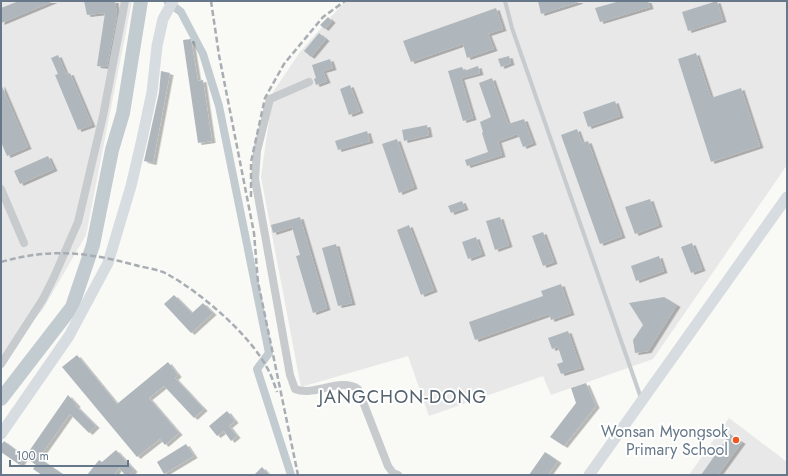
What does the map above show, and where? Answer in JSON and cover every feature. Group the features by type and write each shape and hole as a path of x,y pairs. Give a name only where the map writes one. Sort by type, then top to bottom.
{"street":[{"path":"1,364 43,299 78,222 103,116 125,1"},
{"path":"1,434 69,336 108,263 131,186 152,92 161,26 171,4"},
{"path":"309,82 270,99 257,151 255,179 290,375 294,389 301,392 352,385 358,389 388,466 393,474 398,475"},
{"path":"1,189 24,243"},
{"path":"589,475 787,197"}],"lane":[{"path":"505,1 512,28 642,400"}],"shaded area":[{"path":"1,1 132,1 86,235 43,309 1,360"},
{"path":"345,1 787,1 787,165 653,359 551,395 543,376 429,416 408,356 301,387 261,177 273,92 300,52"},
{"name":"Wonsan Myongsok Primary School","path":"729,418 787,462 787,475 689,475"}],"building":[{"path":"19,1 54,1 1,23 1,8"},
{"path":"84,1 115,1 117,15 107,67 97,66 105,13 87,15"},
{"path":"538,1 579,1 579,2 541,14"},
{"path":"620,1 648,1 650,7 600,22 595,8"},
{"path":"717,1 723,20 688,31 682,12"},
{"path":"496,8 503,29 488,34 494,49 467,58 463,44 411,62 403,41"},
{"path":"328,17 332,21 325,29 320,25"},
{"path":"319,33 326,39 311,57 304,51"},
{"path":"191,39 198,81 203,80 212,141 198,143 183,40"},
{"path":"696,53 711,98 741,88 760,146 711,162 678,59"},
{"path":"58,55 66,74 70,73 92,125 78,130 55,75 58,74 51,58"},
{"path":"509,56 511,63 501,67 498,59"},
{"path":"330,59 333,68 323,71 327,81 316,85 314,79 316,78 312,65"},
{"path":"478,66 480,73 461,78 473,118 463,121 448,71 462,67 464,71"},
{"path":"161,71 170,73 153,163 144,161 159,93"},
{"path":"492,78 508,124 524,119 533,143 523,147 518,134 498,141 502,155 467,166 465,160 488,152 480,122 491,117 479,83"},
{"path":"1,84 28,147 7,156 1,142"},
{"path":"350,85 360,111 349,115 340,89"},
{"path":"615,101 620,116 588,127 583,112"},
{"path":"427,125 429,135 404,141 402,130"},
{"path":"577,129 582,143 588,141 622,236 600,244 561,135"},
{"path":"367,131 370,141 338,150 335,141"},
{"path":"397,139 414,187 399,193 382,144"},
{"path":"48,156 54,169 20,184 14,171"},
{"path":"650,199 659,225 635,234 625,207"},
{"path":"462,201 465,208 451,213 448,206"},
{"path":"300,217 327,308 313,313 296,256 300,255 292,227 273,233 271,225"},
{"path":"500,217 509,245 495,250 486,221"},
{"path":"409,225 434,290 421,295 397,230"},
{"path":"543,232 554,262 543,266 532,236"},
{"path":"476,237 482,254 468,259 462,242"},
{"path":"692,243 702,269 691,273 681,247"},
{"path":"336,244 352,303 338,306 322,248"},
{"path":"659,256 664,271 636,281 631,266"},
{"path":"561,284 571,313 551,320 549,314 475,340 469,322 543,296 541,291"},
{"path":"174,295 192,313 203,303 213,313 191,333 164,304"},
{"path":"664,297 677,305 648,351 635,353 633,340 643,325 629,303"},
{"path":"568,331 581,368 561,374 557,364 563,362 558,347 552,349 548,338"},
{"path":"77,355 117,404 168,362 178,375 175,378 204,409 194,418 164,386 149,398 179,433 165,445 160,439 137,457 62,367"},
{"path":"586,383 596,406 564,446 550,437 576,403 571,388"},
{"path":"68,395 77,405 76,406 96,426 89,433 70,414 39,458 64,475 42,475 33,469 36,465 25,457"},
{"path":"227,411 235,421 229,426 237,436 231,441 224,431 217,436 209,426"},
{"path":"730,434 742,442 718,475 701,475"},
{"path":"4,441 25,457 20,465 1,452 1,445"},
{"path":"186,444 194,456 164,474 157,462"},
{"path":"116,450 134,470 129,475 125,475 119,468 114,475 87,475 99,460 102,462"},
{"path":"545,452 558,461 548,475 529,475"},
{"path":"262,467 269,475 254,475"}],"waterway":[{"path":"1,399 72,307 93,245 112,150 123,113 141,1"},
{"path":"168,2 181,12 203,54 219,106 269,353 257,369 291,475"}],"railway":[{"path":"211,1 219,55 254,233 258,282 298,475"},
{"path":"251,197 251,162 265,98 284,64 323,17 345,1"},
{"path":"1,262 35,255 68,253 101,257 163,272 194,291 208,302 248,340 258,353 269,372 277,392"}],"place":[{"name":"Wonsan Myongsok Primary School","path":"736,440"}],"district":[{"name":"JANGCHON-DONG","path":"403,397"}]}
